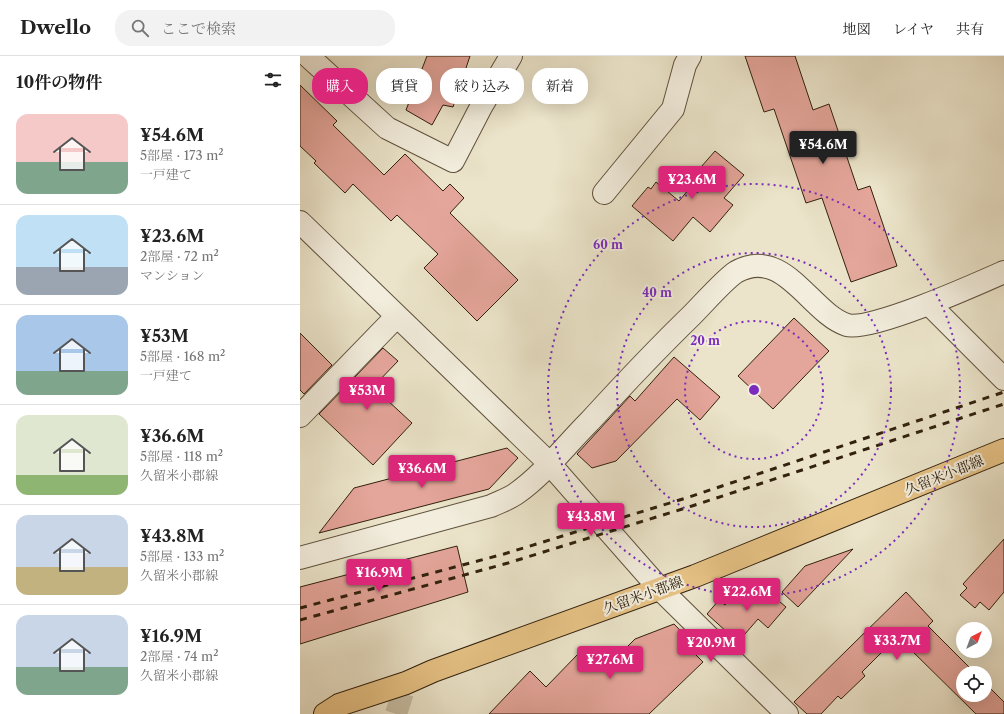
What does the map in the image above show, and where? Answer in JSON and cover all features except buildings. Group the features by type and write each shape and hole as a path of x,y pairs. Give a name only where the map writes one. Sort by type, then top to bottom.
{"main road":[{"name":"久留米小郡線","path":"325,714 340,705 406,683 433,671 694,576 1004,450"}],"street":[{"path":"308,56 387,128 453,161 480,107 511,56"},
{"path":"604,193 673,109 690,56"},
{"path":"300,222 549,464 659,588 787,714"},
{"path":"300,558 491,506 515,494 549,464 668,338 736,273 752,267 773,269 790,278 831,318 848,325 865,325 929,304 1004,272"},
{"path":"929,304 1004,380"},
{"path":"300,416 397,316"}],"tunnel":[{"path":"396,714 406,683"}],"railway":[{"path":"300,608 504,554 686,498 1004,392"},
{"path":"300,620 508,563 692,506 1004,404"}]}
